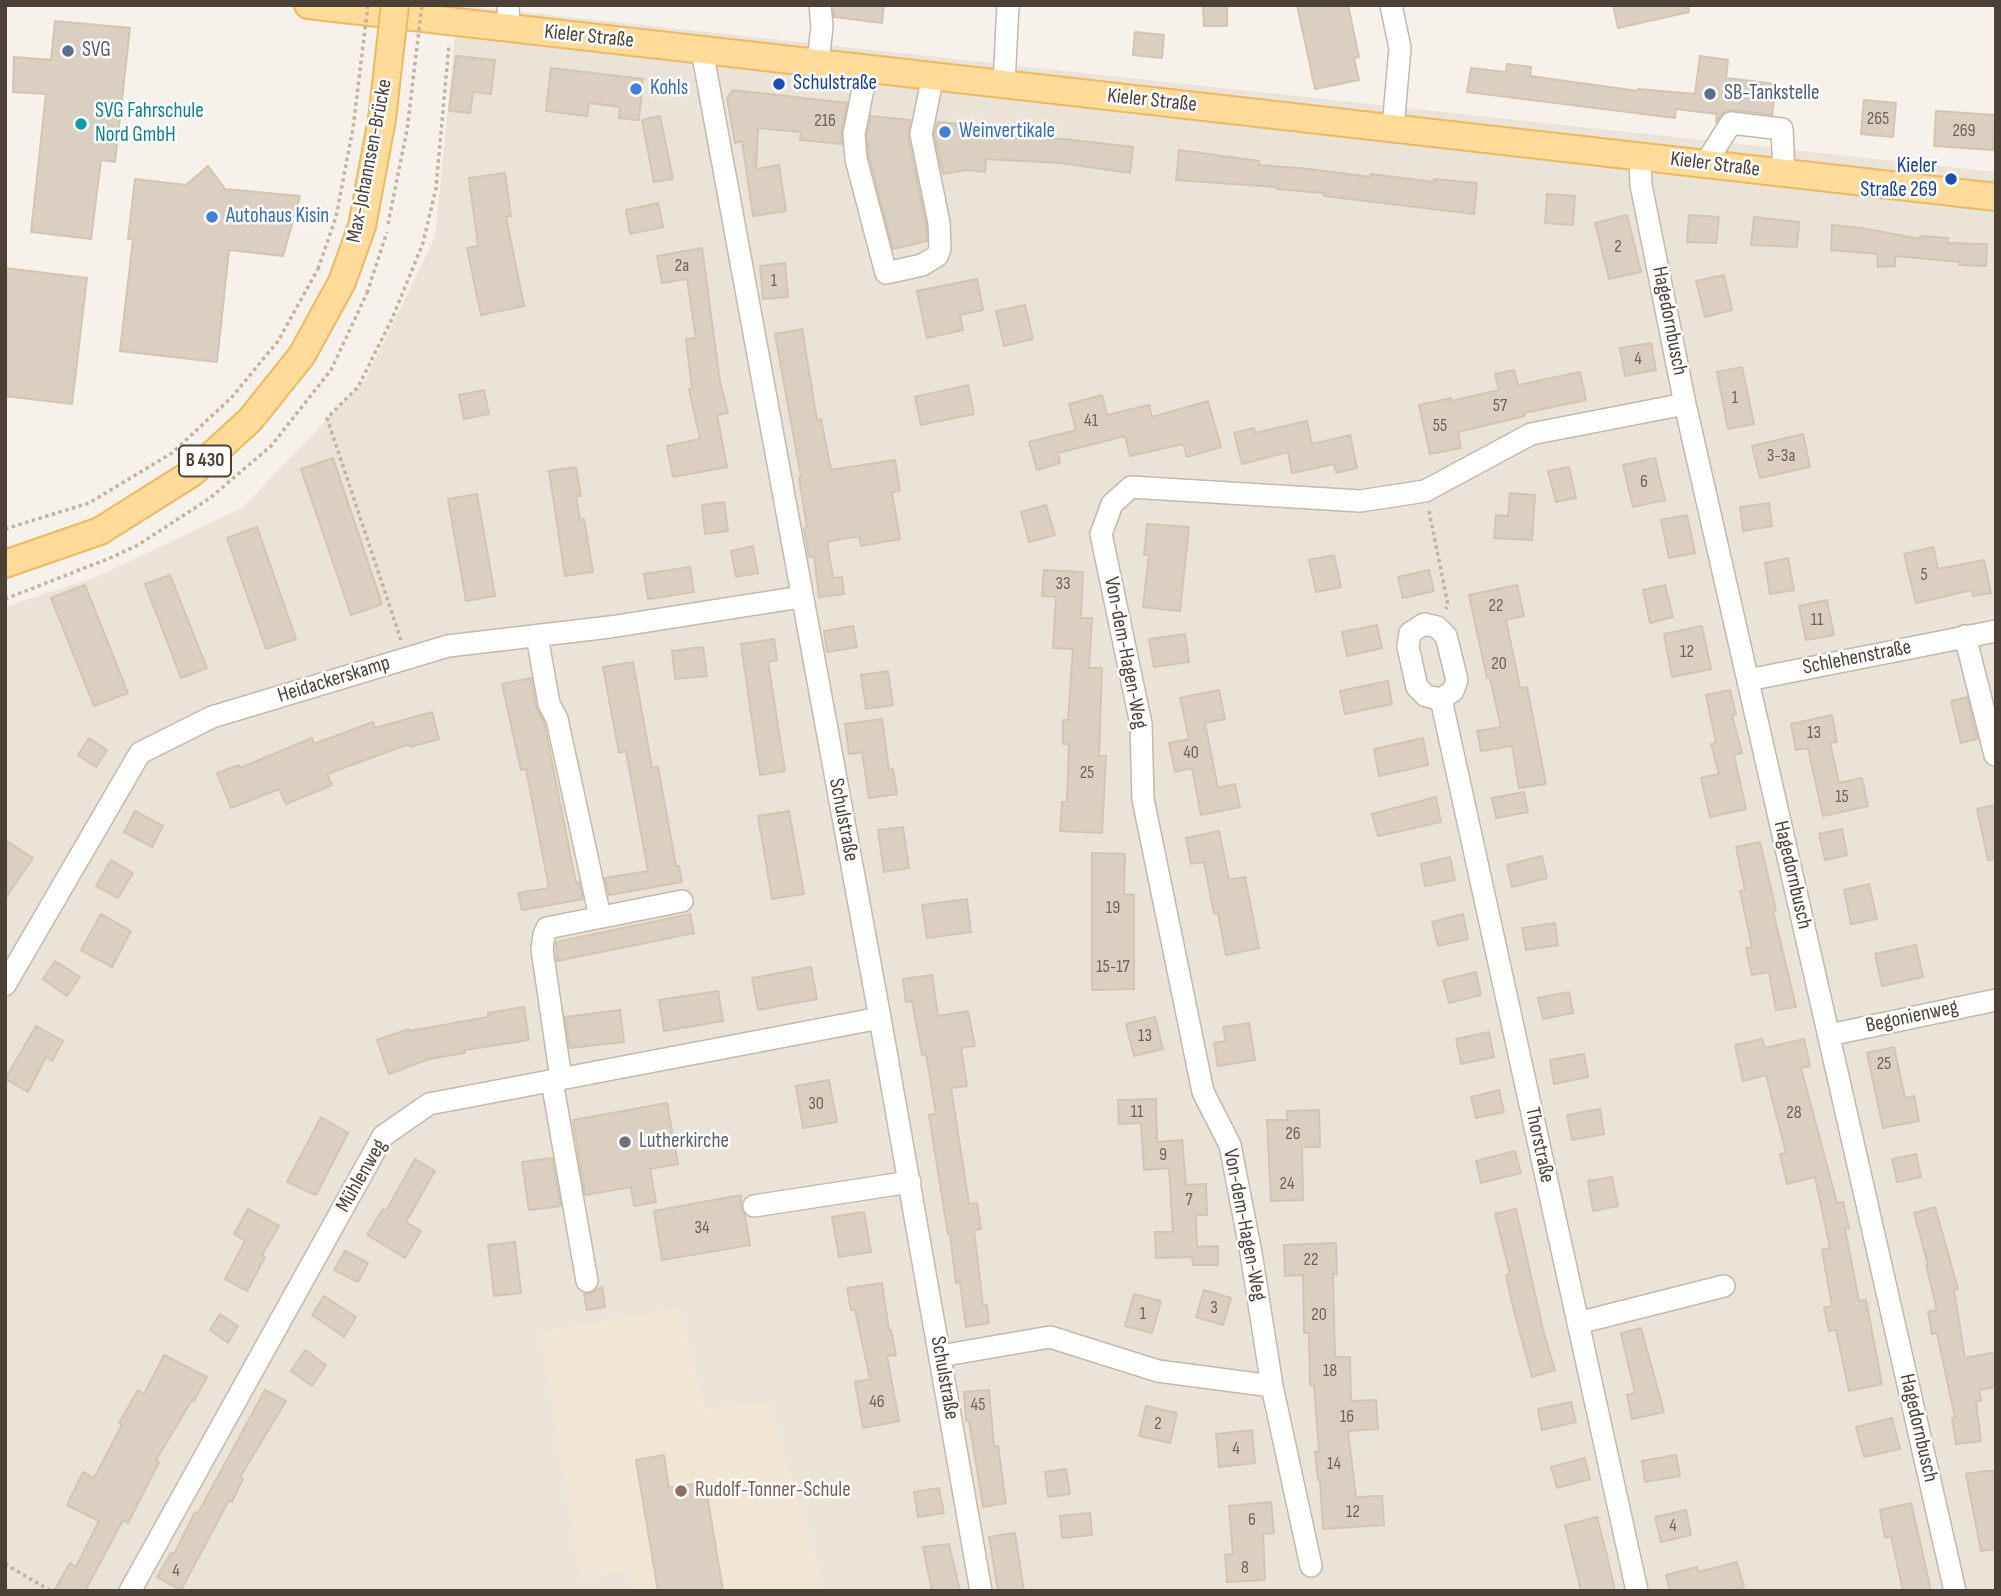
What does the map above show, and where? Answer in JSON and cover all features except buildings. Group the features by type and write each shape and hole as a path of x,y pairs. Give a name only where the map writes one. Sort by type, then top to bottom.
{"main road":[{"name":"Kieler Straße","path":"308,5 451,21 508,16 702,50 1996,197"},
{"name":"Max-Johannsen-Brücke","path":"5,564 100,531 192,473 250,420 302,355 342,282 365,213 382,119 395,5"}],"street":[{"path":"818,63 822,26 820,5"},
{"path":"1004,84 1008,5"},
{"path":"1391,5 1400,48 1393,128"},
{"name":"Schulstraße","path":"702,50 910,1182 981,1591"},
{"path":"867,69 854,134 856,159 886,273 922,265 937,256 940,249 942,239 921,134 933,76"},
{"path":"1705,164 1731,123 1782,129 1784,173"},
{"name":"Hagedornbusch","path":"1640,157 1641,185 1685,404 1955,1591"},
{"name":"Von-dem-Hagen-Weg","path":"1311,1566 1272,1386 1251,1252 1230,1145 1203,1092 1143,799 1141,724 1101,534 1112,505 1131,487 1360,501 1425,491 1531,434 1685,404"},
{"name":"Heidackerskamp","path":"5,985 140,754 212,717 448,646 610,627 801,597"},
{"path":"1424,624 1437,627 1446,636 1457,680 1453,691 1441,699 1426,696 1418,687 1408,647 1410,633 1424,624"},
{"name":"Schlehenstraße","path":"1748,680 1996,631"},
{"path":"537,636 549,705 558,719 600,917"},
{"path":"1965,636 1995,755"},
{"name":"Thorstraße","path":"1441,699 1637,1591"},
{"path":"587,1281 556,1080 542,949 544,934 547,928 682,901"},
{"name":"Begonienweg","path":"1829,1035 1996,1000"},
{"name":"Mühlenweg","path":"130,1591 383,1136 429,1104 880,1018"},
{"path":"754,1206 910,1182"},
{"path":"1578,1323 1724,1286"},
{"path":"940,1356 1049,1338 1158,1371 1272,1386"}],"path":[{"path":"5,529 89,503 172,453 232,397 278,341 318,269 336,216 353,128 368,5"},
{"path":"407,658 327,418 358,387 392,319 423,243 436,188 451,21"},
{"path":"1425,491 1448,606 1437,627"},
{"path":"5,1564 51,1591"}],"shaded area":[{"path":"458,5 1996,172 1996,1591 5,1591 5,607 96,577 242,508 365,380 435,237"},
{"name":"Rudolf-Tonner-Schule","path":"679,1308 705,1410 768,1402 826,1591 631,1591 628,1571 581,1579 540,1332"}],"place":[{"name":"SVG","path":"68,51"},
{"name":"Schulstraße","path":"779,84"},
{"name":"Kohls","path":"636,89"},
{"name":"SB-Tankstelle","path":"1710,94"},
{"name":"SVG Fahrschule Nord GmbH","path":"81,124"},
{"name":"Weinvertikale","path":"945,132"},
{"name":"Kieler Straße 269","path":"1951,179"},
{"name":"Autohaus Kisin","path":"212,217"},
{"name":"Lutherkirche","path":"625,1142"},
{"name":"Rudolf-Tonner-Schule","path":"681,1491"}]}
